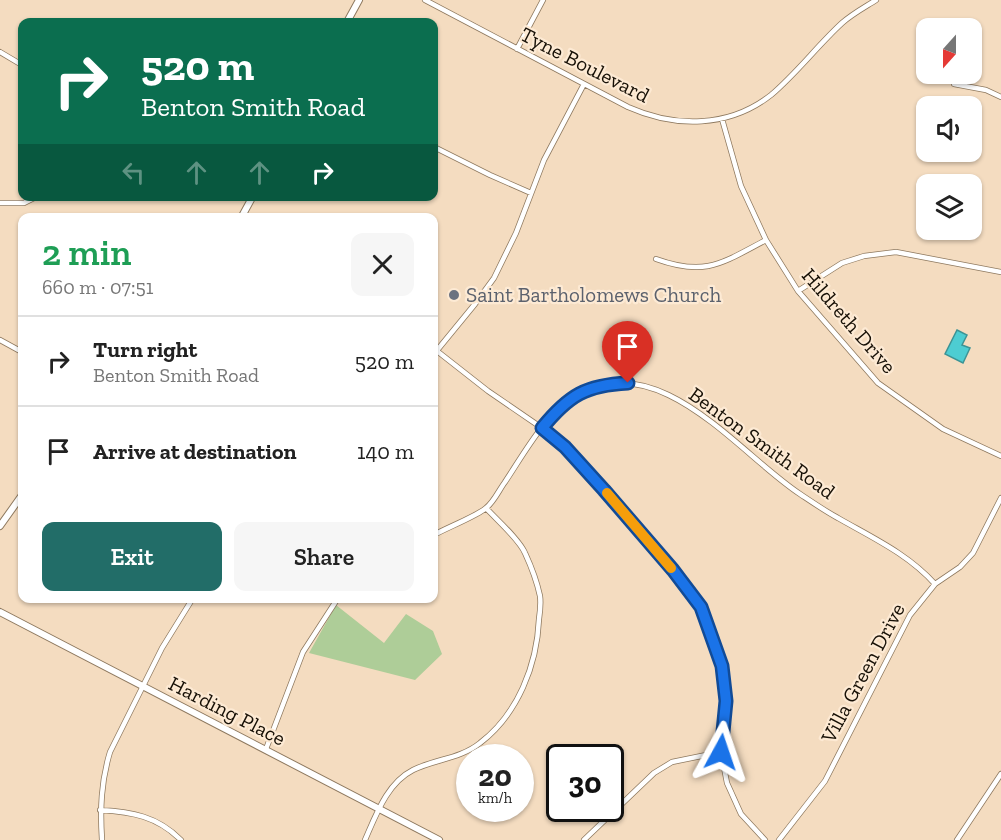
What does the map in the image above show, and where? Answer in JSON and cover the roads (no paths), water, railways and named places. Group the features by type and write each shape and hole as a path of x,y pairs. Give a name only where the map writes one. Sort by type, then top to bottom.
{"main road":[{"path":"349,18 359,0"},
{"path":"0,526 18,501"},
{"name":"Harding Place","path":"0,612 439,840"}],"street":[{"name":"Tyne Boulevard","path":"425,0 628,107 655,118 681,122 722,119 744,111 771,94 844,21 876,0"},
{"path":"517,49 543,0"},
{"path":"0,52 18,63"},
{"path":"438,348 494,278 516,233 551,147 584,84"},
{"path":"954,84 986,90 1001,97"},
{"name":"Hildreth Drive","path":"722,119 741,186 766,240 798,291 878,383 943,429 1001,456"},
{"path":"438,149 490,176 531,193"},
{"path":"0,203 17,204 25,201"},
{"path":"656,259 687,268 709,267 726,261 766,240"},
{"path":"798,291 842,263 864,256 896,252 1001,272"},
{"path":"0,340 18,350"},
{"path":"438,354 565,447 673,570 701,607 722,666 726,701 721,752 727,783 741,814 765,840"},
{"name":"Benton Smith Road","path":"438,533 486,508 542,428 559,408 577,395 604,384 628,383 671,396 713,423 790,487 836,517 891,547 921,568 935,584"},
{"name":"Villa Green Drive","path":"779,840 825,781 910,615 935,584 960,567 973,553 1001,498"},
{"path":"365,840 379,808 396,781 414,770 459,755 480,744 500,725 516,703 530,672 539,634 540,597 524,550 486,508"},
{"path":"102,840 100,810 102,782 110,752 162,648 190,603"},
{"path":"266,749 303,652 335,603"},
{"path":"584,840 654,772 672,762 721,752"},
{"path":"957,840 1001,774"},
{"path":"100,810 146,816 166,827 181,840"}],"water":[{"path":"957,330 967,335 962,345 970,348 963,363 945,354"}],"place":[{"name":"Saint Bartholomews Church","path":"454,295"}]}
